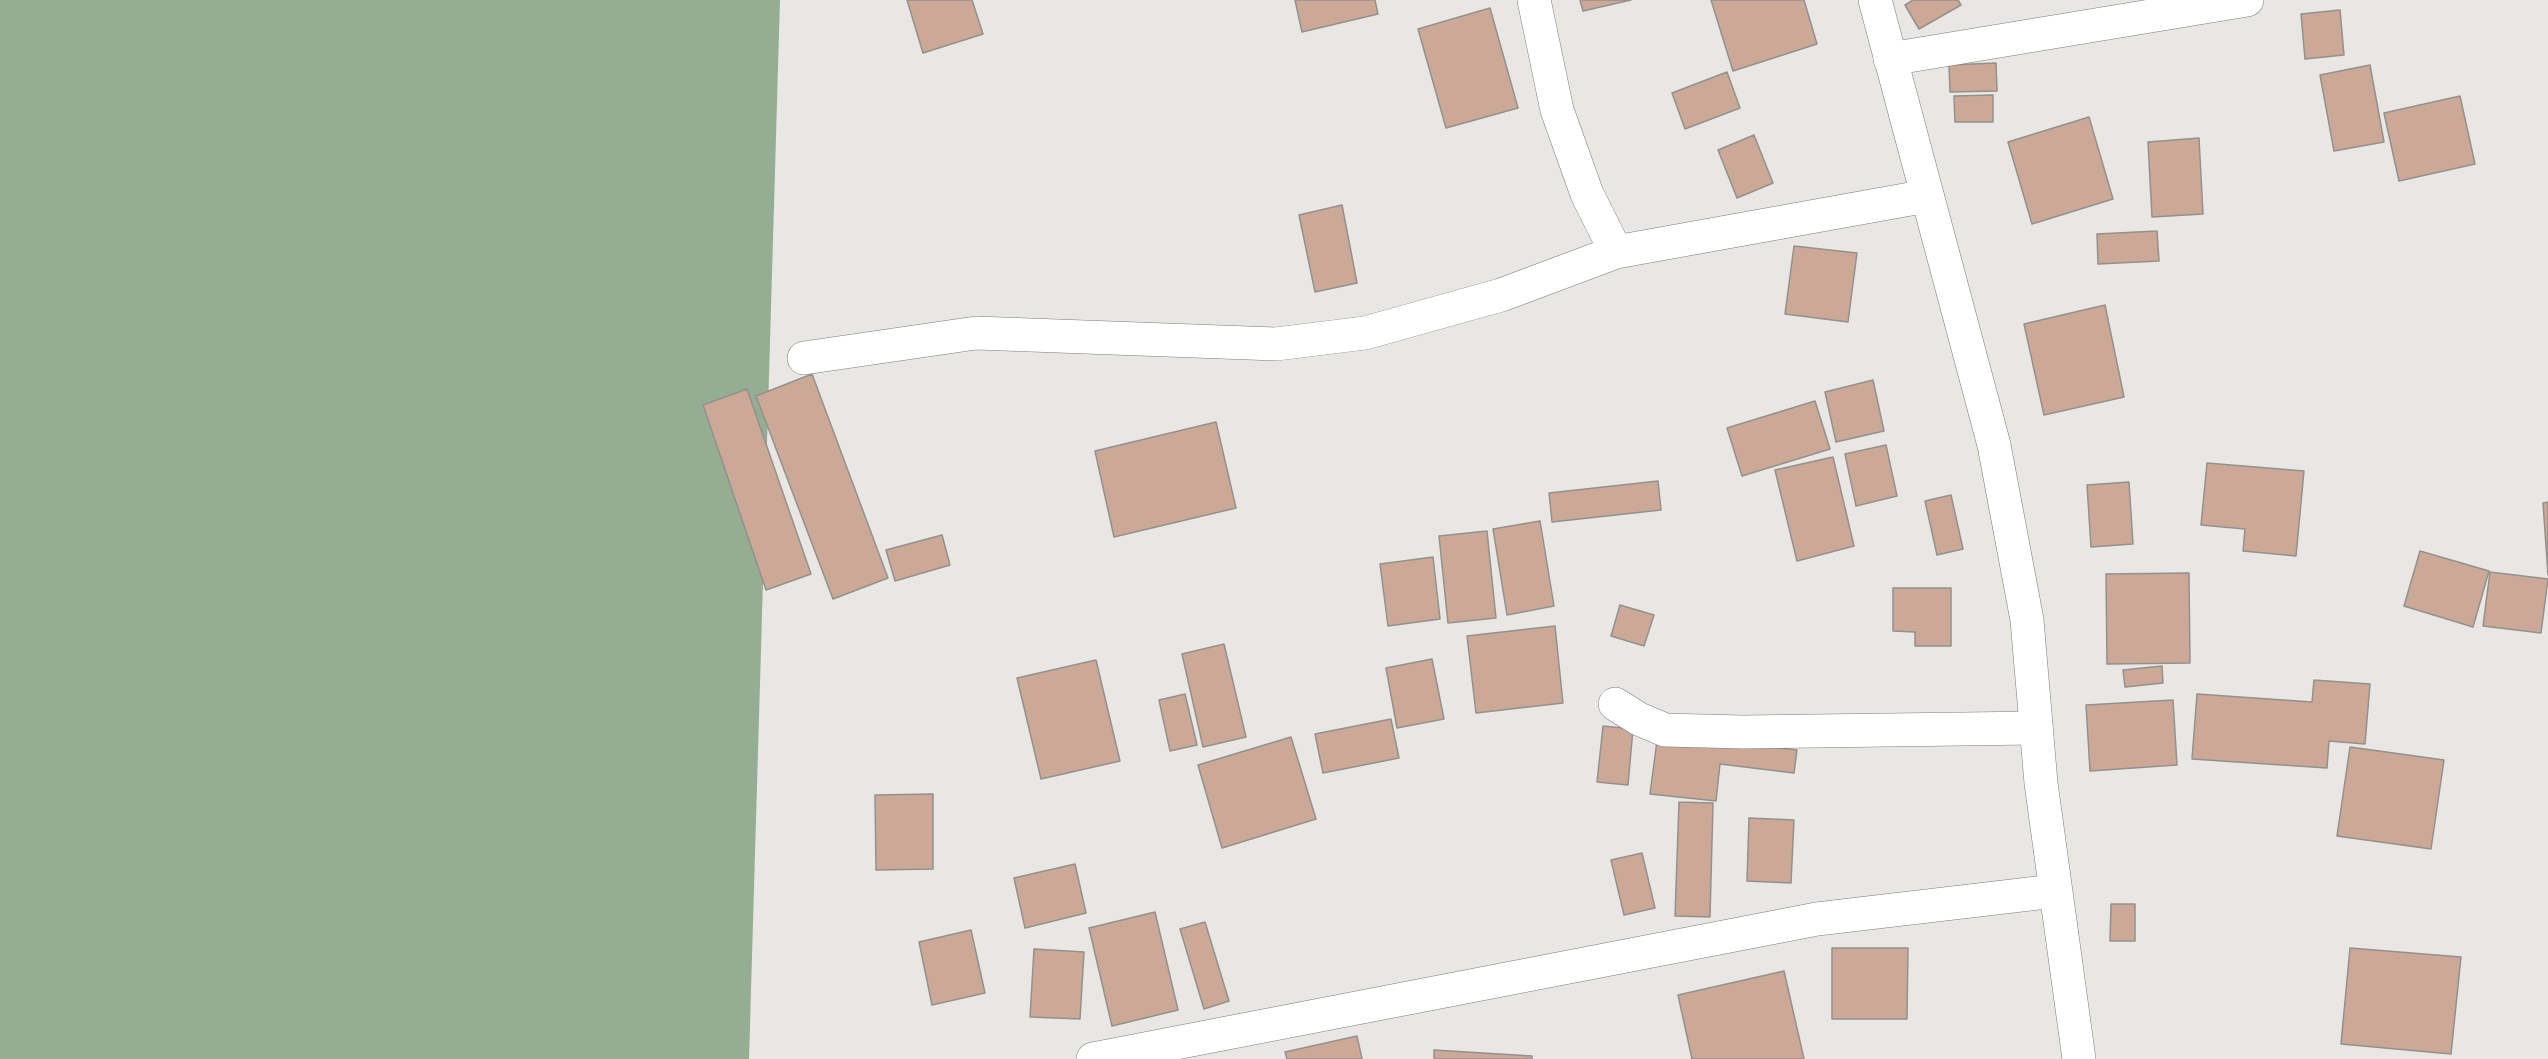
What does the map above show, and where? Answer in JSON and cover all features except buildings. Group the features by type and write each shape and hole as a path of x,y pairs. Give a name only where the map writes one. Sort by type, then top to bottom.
{"street":[{"path":"1534,0 1557,110 1587,194 1616,252"},
{"path":"1875,0 1994,445 2028,620 2041,783 2079,1059"},
{"path":"1890,58 2247,0"},
{"path":"804,358 976,333 1276,344 1365,333 1501,295 1616,252 1927,196"},
{"path":"1615,704 1665,730 1743,732 2037,728"},
{"path":"1093,1059 1817,919 2055,891"}],"green space":[{"path":"0,0 780,0 749,1059 0,1059"}]}
